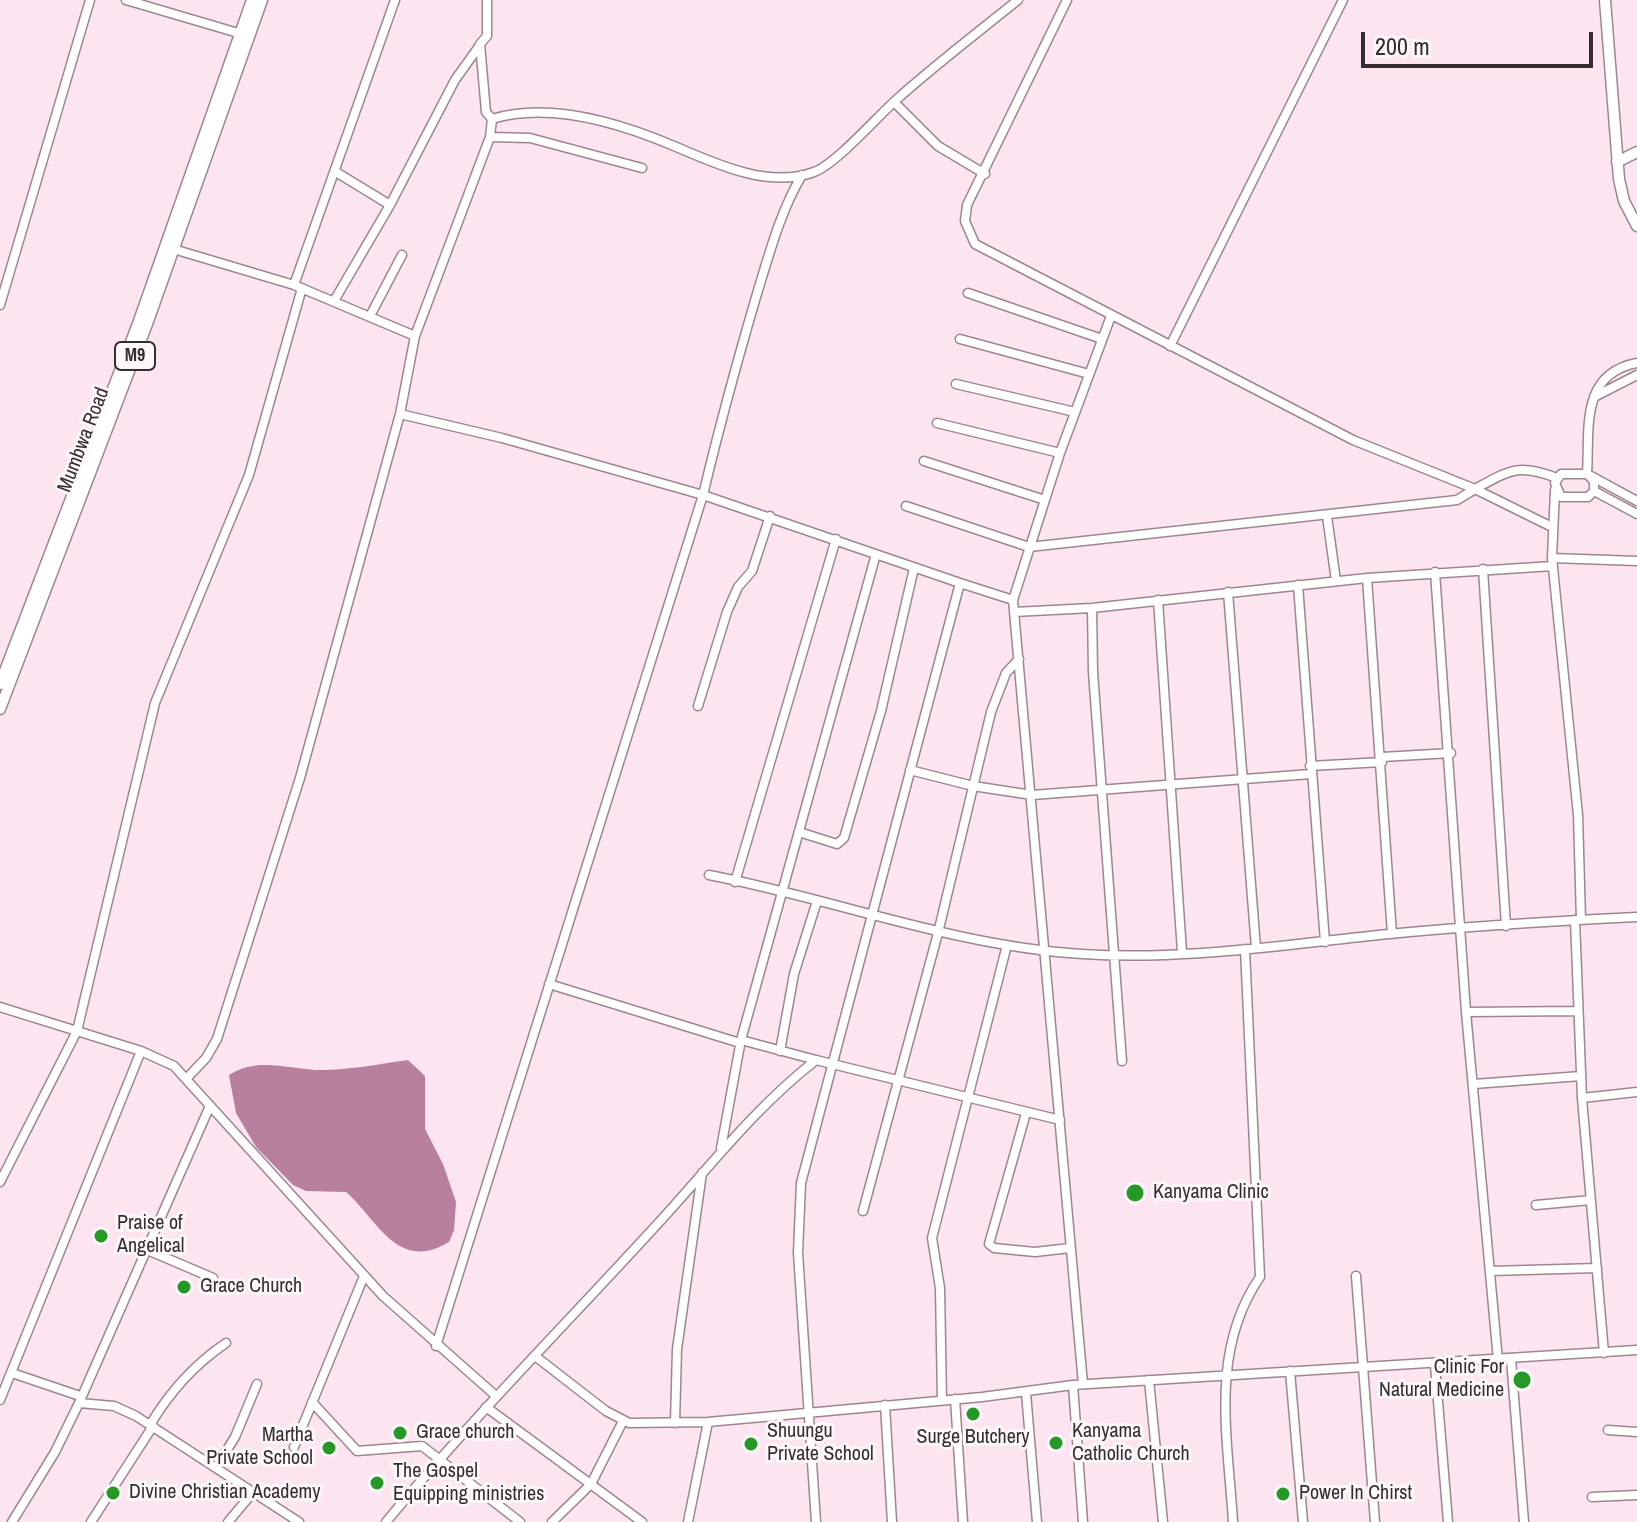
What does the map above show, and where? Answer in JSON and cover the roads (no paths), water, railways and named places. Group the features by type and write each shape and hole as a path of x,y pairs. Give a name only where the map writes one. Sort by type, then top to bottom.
{"main road":[{"name":"Mumbwa Road","path":"245,35 252,0"},
{"name":"Mumbwa Road","path":"0,709 245,35 262,0"},
{"path":"1605,0 1617,162 1623,196 1637,226"},
{"path":"1617,162 1637,152"},
{"name":"Mumbwa Road","path":"0,684 170,248"}],"street":[{"path":"0,305 90,0"},
{"path":"126,0 245,35"},
{"path":"0,1182 77,1031 155,703 249,475 298,287 395,0"},
{"path":"492,119 513,112 564,115 611,124 706,161 761,177 802,175 820,170 894,102 1018,0"},
{"path":"1067,0 965,214 967,231 975,244 1353,440 1475,489 1552,527"},
{"path":"1170,346 1343,0"},
{"path":"334,301 390,205 455,80 487,36 489,1"},
{"path":"187,1078 206,1058 217,1039 300,778 400,414 415,336 490,137 492,119 486,112 480,44"},
{"path":"894,102 938,146 985,174"},
{"path":"490,137 542,141 642,168"},
{"path":"336,172 390,205"},
{"path":"436,1346 703,495 725,400 762,277 789,197 802,175"},
{"path":"170,248 298,287 415,336"},
{"path":"370,316 402,255"},
{"path":"968,293 1102,339"},
{"path":"1083,1384 1013,600 1060,453 1111,316"},
{"path":"960,339 1089,374"},
{"path":"1558,493 1588,497 1594,491 1595,484 1588,475 1588,407 1603,381 1623,365 1637,363"},
{"path":"1594,398 1637,375"},
{"path":"956,384 1075,412"},
{"path":"400,414 502,438 703,495 1013,600"},
{"path":"937,423 1060,453"},
{"path":"924,461 1045,500"},
{"path":"906,506 1029,547 1457,500 1518,468 1530,467 1557,478"},
{"path":"1557,478 1561,474 1588,475 1637,501"},
{"path":"1557,478 1552,562 1575,784 1582,1098 1604,1353"},
{"path":"1594,491 1637,514"},
{"path":"698,706 727,612 738,587 752,571 770,516"},
{"path":"1327,516 1336,581"},
{"path":"735,882 836,539"},
{"path":"721,1149 741,1041 876,554"},
{"path":"1014,612 1092,608 1336,581 1552,562 1637,561"},
{"path":"799,832 837,844 844,838 881,711 914,568"},
{"path":"1483,569 1506,926"},
{"path":"1435,572 1451,753 1466,1012 1498,1360"},
{"path":"1367,578 1392,934"},
{"path":"816,1522 798,1253 799,1197 870,915 960,583"},
{"path":"1298,585 1325,942"},
{"path":"1228,592 1256,948"},
{"path":"1158,600 1182,952"},
{"path":"1092,608 1101,792 1122,1061"},
{"path":"863,1211 900,1081 1000,686 1019,659"},
{"path":"910,770 973,786 1032,795 1241,780 1382,759 1451,753"},
{"path":"709,875 938,933 1046,951 1113,956 1245,949 1392,934 1637,917"},
{"path":"780,1051 794,974 817,901"},
{"path":"942,1400 940,1277 932,1238 1007,945"},
{"path":"1233,1522 1223,1375 1239,1313 1260,1277 1245,949"},
{"path":"549,984 741,1041 1060,1120"},
{"path":"0,1007 165,1060 187,1078 209,1108 364,1276 436,1346 496,1396"},
{"path":"1466,1012 1578,1011"},
{"path":"0,1400 141,1051"},
{"path":"386,1522 496,1396 652,1230 721,1149 767,1102 816,1060"},
{"path":"1474,1084 1581,1076"},
{"path":"1582,1098 1637,1092"},
{"path":"12,1522 55,1452 209,1108"},
{"path":"1026,1113 989,1244 994,1248 1035,1252 1070,1248"},
{"path":"675,1423 677,1349 703,1170"},
{"path":"1536,1205 1591,1200"},
{"path":"145,1249 213,1278"},
{"path":"1490,1271 1597,1268"},
{"path":"294,1447 364,1276"},
{"path":"1356,1276 1375,1522"},
{"path":"91,1522 167,1399 226,1343"},
{"path":"535,1356 623,1421 675,1423 1026,1393 1083,1384 1435,1365 1637,1350"},
{"path":"1511,1359 1524,1522"},
{"path":"1435,1365 1448,1522"},
{"path":"1290,1371 1303,1522"},
{"path":"12,1373 79,1399 119,1408 217,1466 296,1521"},
{"path":"1149,1380 1163,1522"},
{"path":"217,1466 235,1437 257,1384"},
{"path":"1073,1385 1083,1522"},
{"path":"1026,1393 1037,1522"},
{"path":"955,1399 963,1522"},
{"path":"312,1402 357,1451 368,1453 418,1445 516,1521"},
{"path":"885,1405 892,1522"},
{"path":"486,1407 642,1522"},
{"path":"552,1522 591,1484 623,1421"},
{"path":"688,1522 708,1422"},
{"path":"1608,1430 1637,1432"},
{"path":"228,1522 254,1491"},
{"path":"1592,1497 1637,1495"}],"place":[{"name":"Kanyama Clinic","path":"1135,1193"},
{"name":"Praise of Angelical","path":"101,1236"},
{"name":"Grace Church","path":"184,1287"},
{"name":"Clinic For Natural Medicine","path":"1522,1380"},
{"name":"Surge Butchery","path":"973,1414"},
{"name":"Grace church","path":"400,1433"},
{"name":"Kanyama Catholic Church","path":"1056,1443"},
{"name":"Shuungu Private School","path":"751,1444"},
{"name":"Martha Private School","path":"329,1448"},
{"name":"The Gospel Equipping ministries","path":"377,1483"},
{"name":"Divine Christian Academy","path":"113,1493"},
{"name":"Power In Chirst","path":"1283,1494"}]}
